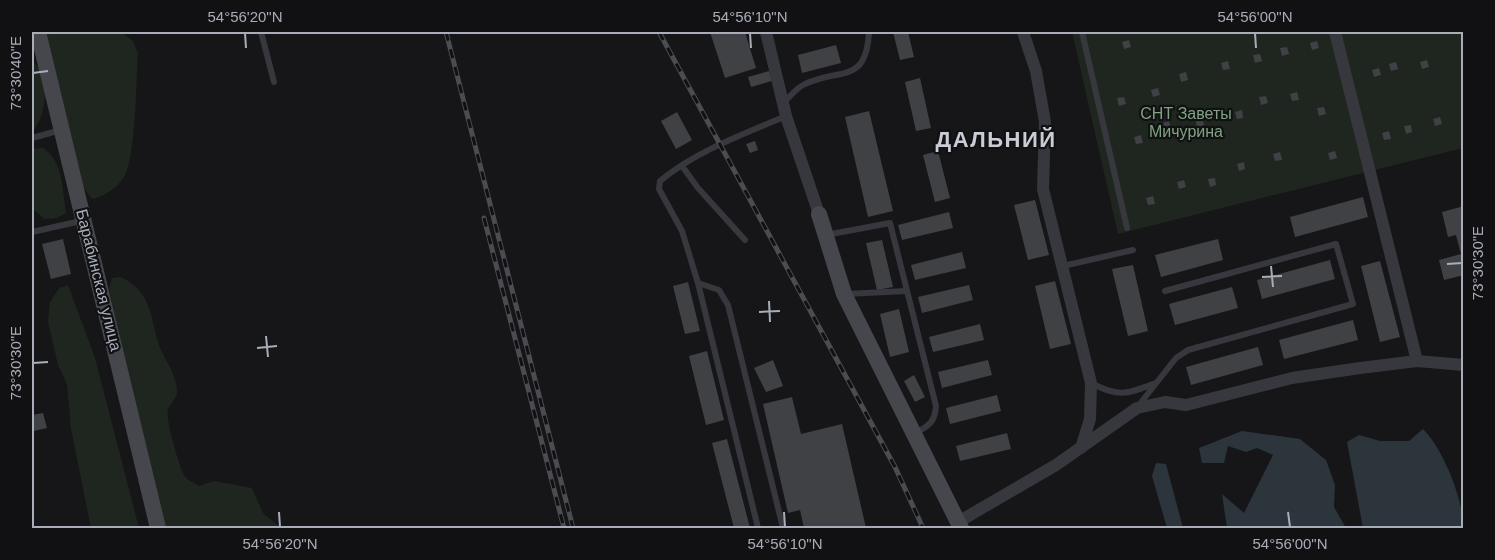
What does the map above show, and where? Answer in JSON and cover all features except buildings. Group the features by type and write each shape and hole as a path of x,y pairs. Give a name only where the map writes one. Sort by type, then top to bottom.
{"street":[{"name":"Барабинская улица","path":"38,32 158,528"},
{"path":"766,32 786,116 844,294 960,525 1081,448 1137,408 1165,402 1186,405 1292,378 1417,361 1464,365"},
{"path":"1023,32 1036,71 1045,122 1043,189 1091,383 1090,419 1081,448"},
{"path":"1335,32 1417,361"}],"lane":[{"path":"261,32 274,82"},
{"path":"783,103 803,84 857,70 864,62 869,32"},
{"path":"1082,32 1127,228"},
{"path":"758,528 698,283 682,231 659,189 660,181 720,144 786,116"},
{"path":"32,138 62,129"},
{"path":"682,166 698,188 744,240"},
{"path":"32,232 85,221"},
{"path":"826,236 890,223 936,406 936,418 931,424 913,435"},
{"path":"1137,408 1176,358 1188,350 1353,304 1336,243 1165,291"},
{"path":"1063,266 1133,250"},
{"path":"698,283 719,290 728,305 783,528"},
{"path":"844,294 907,291"},
{"path":"1091,383 1111,394 1134,392 1156,383"}],"green space":[{"path":"44,32 121,32 133,41 138,53 129,164 119,183 97,198 92,199 84,188"},
{"name":"СНТ Заветы Мичурина","path":"1072,32 1463,32 1463,148 1118,234"},
{"path":"32,61 42,75 45,96 41,116 32,131"},
{"path":"43,148 55,161 61,177 66,213 57,218 44,219 32,208 32,149"},
{"path":"121,277 140,291 145,300 161,350 176,382 176,397 168,409 168,414 173,442 184,475 199,486 214,481 252,488 263,513 281,528 166,528 141,437 109,288 112,278"},
{"path":"68,285 95,358 139,528 91,528 71,429 67,384 58,365 48,321 50,302 59,288"}],"shaded area":[{"path":"1423,429 1438,449 1451,476 1460,504 1463,528 1363,528 1347,442 1359,435 1380,441 1409,441"},
{"path":"1242,431 1300,439 1326,460 1335,485 1334,507 1346,528 1227,528 1222,494 1244,513 1273,455 1257,448 1246,452 1228,446 1224,463 1202,463 1199,448"},
{"path":"1156,463 1166,464 1183,528 1167,528 1152,476"}],"railway":[{"path":"446,32 573,528"},
{"path":"659,32 895,467 923,528"},
{"path":"484,218 564,528"}],"district":[{"name":"ДАЛЬНИЙ","path":"996,139"}]}
